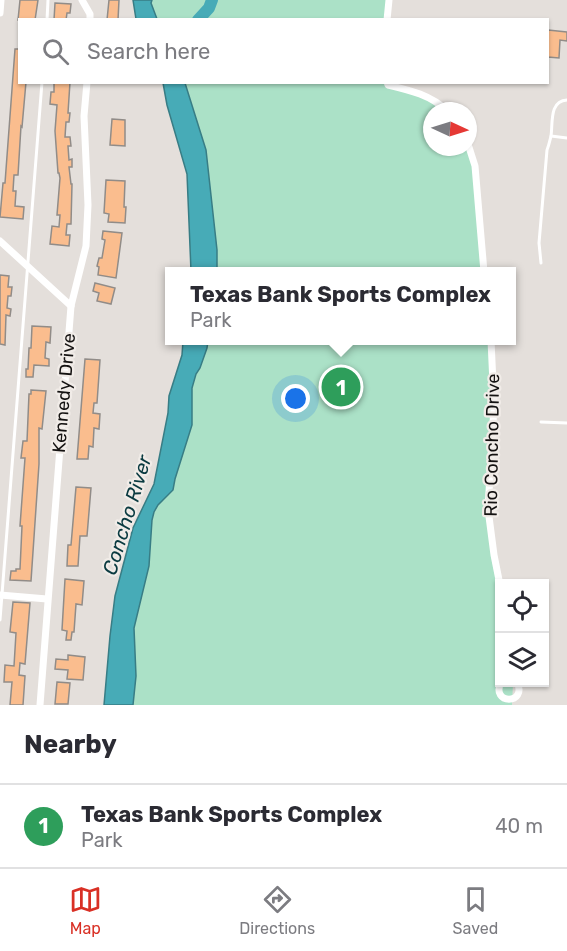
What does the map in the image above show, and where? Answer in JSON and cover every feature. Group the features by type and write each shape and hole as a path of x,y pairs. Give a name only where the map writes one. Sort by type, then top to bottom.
{"street":[{"path":"0,13 1,0"},
{"path":"82,0 90,18"},
{"path":"387,18 389,0"},
{"name":"Kennedy Drive","path":"40,705 71,306 86,246 88,205 84,116 87,84"},
{"path":"388,84 413,91 437,102"},
{"path":"472,156 475,166 484,267"},
{"path":"0,241 71,306"},
{"name":"Rio Concho Drive","path":"492,345 494,406 488,509 499,579"},
{"path":"1,595 48,599"},
{"path":"499,687 500,694 508,702 518,694 520,687"}],"lane":[{"path":"47,18 48,0"},
{"path":"0,620 42,84"},
{"path":"541,263 539,243 552,114 556,104 567,100"},
{"path":"551,136 567,138"},
{"path":"541,422 567,423"}],"green space":[{"path":"152,0 389,0 387,18 156,18"},
{"path":"175,84 390,84 413,91 432,102 423,102 423,156 471,156 475,166 484,267 210,267"},
{"path":"199,345 492,345 488,509 498,579 495,579 495,687 513,687 512,705 115,705 122,597"}],"water":[{"path":"133,0 152,0 157,18 136,18"},
{"path":"163,84 185,84 206,150 217,267 191,267 187,174"},
{"path":"183,345 207,345 192,388 192,425 173,490 158,505 152,520 149,566 134,628 136,676 133,705 104,705 115,596 133,528 154,484 168,413 169,396 182,355"}],"building":[{"path":"20,0 38,0 35,18 18,18"},
{"path":"109,0 119,0 118,18 107,18"},
{"path":"55,3 71,4 70,13 67,13 66,18 54,18"},
{"path":"549,30 567,32 567,41 560,40 559,58 549,57"},
{"path":"15,49 18,49 18,84 26,84 18,175 14,175 13,191 16,191 15,206 24,207 23,219 0,217 3,183 5,183"},
{"path":"54,84 70,84 68,113 70,113 69,122 66,122 65,137 70,137 69,160 72,159 72,167 69,167 72,184 71,224 67,224 66,235 70,235 69,246 50,244 52,226 59,227 60,215 57,215 60,178 55,131 57,105 50,104 51,92 54,92"},
{"path":"112,119 125,120 125,146 110,145"},
{"path":"106,180 125,181 125,223 108,222 109,214 104,213"},
{"path":"103,231 122,233 116,278 98,275 99,267 97,266 99,258 102,258 105,240 102,239"},
{"path":"0,275 9,276 8,287 12,287 11,296 8,296 7,308 11,309 10,316 6,315 5,345 0,344"},
{"path":"95,283 115,288 111,304 97,301 99,293 93,291"},
{"path":"32,326 51,327 50,343 46,342 45,358 49,359 49,366 34,365 33,377 26,377 29,348 31,348"},
{"path":"85,359 100,360 97,403 94,403 93,413 100,414 99,429 94,428 93,447 89,446 88,459 77,459"},
{"path":"31,390 46,391 42,429 39,428 39,464 31,581 10,580 11,571 20,569 22,526 20,526 25,458 21,458 23,441 27,441"},
{"path":"76,487 91,488 87,536 80,536 78,566 67,566 68,545 71,545"},
{"path":"65,579 84,581 82,605 76,604 74,632 72,632 71,640 66,640 67,631 62,630"},
{"path":"13,602 30,603 25,664 20,663 19,675 25,676 23,705 10,705 12,682 4,682 5,665 14,666 16,633 10,632"},
{"path":"68,655 85,657 83,680 67,679 68,670 55,669 56,659 68,660"},
{"path":"57,682 70,683 68,704 55,704"}],"waterway":[{"name":"Concho River","path":"200,18 209,8 212,0"}],"place":[{"name":"Texas Bank Sports Complex","path":"341,387"}]}
